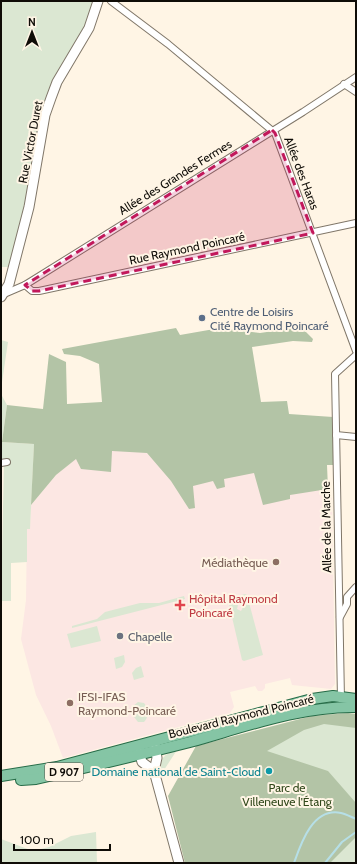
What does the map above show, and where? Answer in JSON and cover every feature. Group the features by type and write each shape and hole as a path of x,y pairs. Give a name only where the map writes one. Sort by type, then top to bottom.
{"main road":[{"name":"Boulevard Raymond Poincaré","path":"156,746 312,699 341,696 356,699"},
{"name":"Boulevard Raymond Poincaré","path":"156,746 303,712 342,707 356,707"},
{"name":"D 907","path":"1,782 36,779 156,746"},
{"name":"D 907","path":"1,776 49,769 138,751"}],"street":[{"name":"Rue Victor Duret","path":"3,295 9,284 29,207 47,109 57,82 89,28 98,1"},
{"name":"Allée des Haras","path":"111,1 168,44 275,133 356,351"},
{"name":"Allée des Grandes Fermes","path":"3,295 25,285 303,112 356,76"},
{"path":"344,84 356,92"},
{"name":"Rue Raymond Poincaré","path":"25,285 32,291 39,291 356,224"},
{"name":"Allée de la Marche","path":"342,707 335,374 356,355"},
{"path":"336,435 356,437"},
{"path":"340,617 347,604 347,597 356,587"},
{"path":"339,596 347,597"},
{"path":"150,768 156,762 156,746"},
{"path":"138,751 142,762 150,768 179,863"}],"highlighted area":[{"path":"272,130 275,133 313,233 39,291 32,291 25,285 140,212"}],"shaded area":[{"name":"Hôpital Raymond Poincaré","path":"90,447 149,450 323,488 332,497 335,684 331,689 292,685 290,678 265,684 265,688 262,691 258,691 255,686 230,692 234,707 230,713 63,758 51,726 36,695 21,639 26,600 27,528 30,528 31,505 56,475"}],"green space":[{"path":"1,1 95,1 89,23 58,74 30,198 9,267 1,267"},
{"path":"301,327 313,339 312,342 293,341 252,347 261,402 287,401 289,414 333,417 333,465 327,465 328,489 290,495 290,499 263,505 254,473 224,479 225,487 217,489 213,481 193,486 195,508 189,509 171,481 147,453 112,451 111,472 81,469 76,459 56,475 31,505 34,444 2,442 7,405 43,409 49,354 66,362 67,404 102,402 99,364 80,356 64,354 62,349 176,328 180,335 220,328 260,333"},
{"path":"1,340 8,342 1,389"},
{"path":"1,394 7,405 2,442 34,444 30,529 27,529 27,562 11,563 11,601 1,601 4,461 1,461"},
{"path":"245,594 247,595 263,655 244,661 242,660 228,600 236,597 238,605 237,609 241,611 243,607 240,604 238,596"},
{"path":"184,596 185,599 72,628 72,626 97,619 105,612 140,603 159,603"},
{"path":"97,626 101,641 71,648 67,634"},
{"path":"124,655 125,662 122,667 116,669 114,658"},
{"path":"141,666 144,677 134,680 132,673 136,668"},
{"path":"138,702 144,703 148,710 148,715 144,722 138,722 134,717 133,706"},
{"name":"Domaine national de Saint-Cloud","path":"348,713 356,714 356,863 185,863 196,746 312,716"},
{"name":"Domaine national de Saint-Cloud","path":"348,713 356,714 356,728 324,724 304,730 267,751 328,771 356,803 356,837 330,863 185,863 168,796 196,746 312,716"},
{"path":"177,750 164,770 161,770 162,759 167,754"},
{"path":"96,832 97,863 1,863 1,839 33,851 49,847 71,836"}],"waterway":[{"path":"294,863 300,846 310,828 323,815 341,813 356,819"},
{"path":"325,863 342,842 356,832"}],"place":[{"name":"Centre de Loisirs Cité Raymond Poincaré","path":"202,318"},
{"name":"Médiathèque","path":"276,562"},
{"name":"Hôpital Raymond Poincaré","path":"180,605"},
{"name":"Chapelle","path":"120,636"},
{"name":"IFSI-IFAS Raymond-Poincaré","path":"70,703"},
{"name":"Domaine national de Saint-Cloud","path":"269,771"}],"park label":[{"name":"Parc de Villeneuve l'Étang","path":"287,794"}]}
